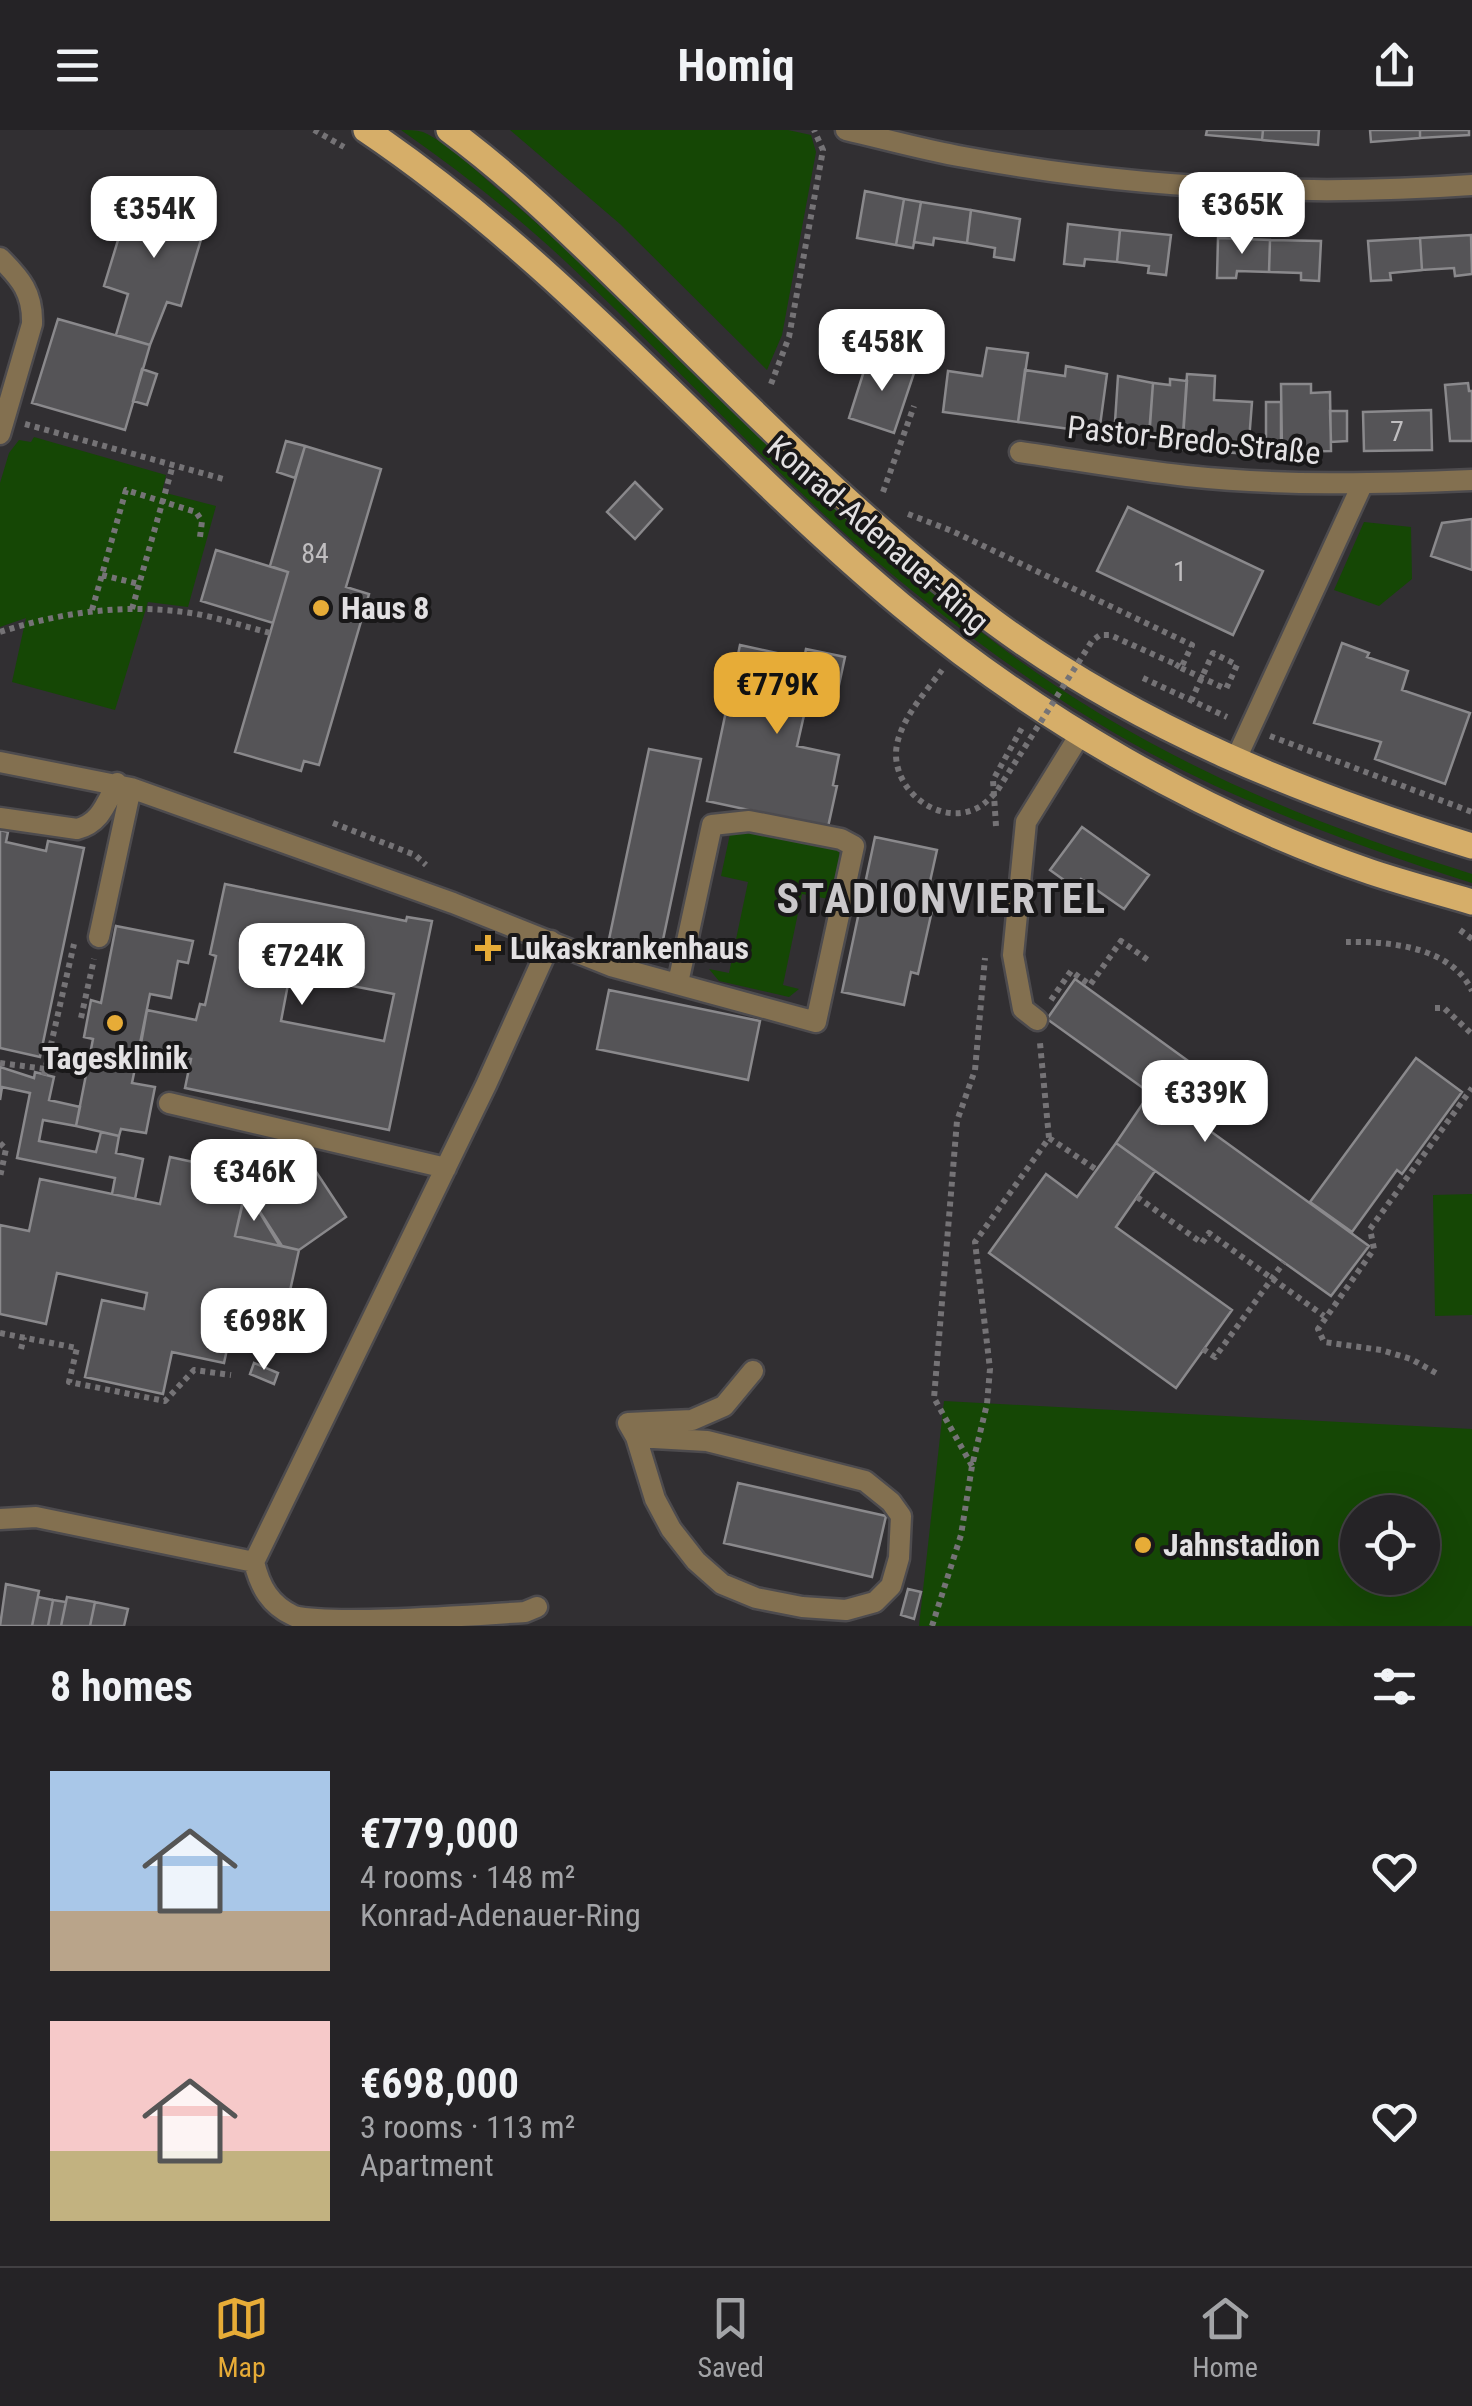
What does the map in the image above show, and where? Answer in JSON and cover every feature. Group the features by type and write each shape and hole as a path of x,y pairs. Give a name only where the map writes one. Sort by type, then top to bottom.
{"main road":[{"name":"Konrad-Adenauer-Ring","path":"366,130 442,184 550,276 899,604 1030,701 1120,758 1224,811 1369,872 1472,902"},
{"name":"Konrad-Adenauer-Ring","path":"449,130 531,197 876,524 994,622 1136,714 1384,819 1472,846"}],"street":[{"path":"846,130 964,157 1133,181 1270,190 1472,185"},
{"path":"0,258 22,281 33,306 32,324 2,426"},
{"name":"Pastor-Bredo-Straße","path":"1020,452 1186,476 1362,485 1472,480"},
{"name":"Pastor-Bredo-Straße","path":"1236,758 1362,485"},
{"path":"1037,1020 1023,1009 1014,955 1026,822 1081,733"},
{"path":"0,762 124,786 453,902 611,966 816,1022 854,846 841,838 749,821 712,825 678,983"},
{"path":"0,818 78,829 90,826 124,786"},
{"path":"98,937 124,786"},
{"path":"537,1607 525,1612 334,1624 310,1622 292,1615 265,1593 254,1562 446,1168 551,941"},
{"path":"169,1103 446,1168"},
{"path":"632,1430 692,1420 724,1406 753,1371"},
{"path":"632,1430 707,1441 865,1482 891,1502 901,1516 891,1586 874,1602 846,1610 802,1608 722,1584 696,1561 671,1528 655,1499 632,1430"},
{"path":"0,1519 36,1518 254,1562"}],"path":[{"path":"771,384 790,338 823,150 814,130"},
{"path":"758,371 785,398"},
{"path":"883,492 914,406"},
{"path":"2,426 227,480"},
{"path":"132,609 173,465"},
{"path":"869,479 922,526"},
{"path":"92,610 126,490 196,512 202,521 200,537"},
{"path":"907,514 952,531 1192,644 1181,668"},
{"path":"102,576 139,584"},
{"path":"0,632 41,619 92,610 132,609 200,615 270,633"},
{"path":"942,670 902,728 896,750 898,773 918,801 958,814 980,807 997,791 1092,641 1100,635 1110,634 1181,668 1226,689 1237,665 1213,654 1191,700"},
{"path":"1080,645 1096,655"},
{"path":"1131,672 1250,728 1472,812"},
{"path":"995,836 993,780 1023,727 1030,701"},
{"path":"0,1063 45,1072 76,933 98,937 81,1018"},
{"path":"932,1626 962,1535 972,1466 988,1404 990,1368 975,1242 1049,1138 1037,1020 1071,971 1090,985 1121,941 1148,960"},
{"path":"1346,942 1404,946 1444,960 1464,974 1472,990"},
{"path":"972,1466 934,1398 957,1121 975,1070 985,953"},
{"path":"1435,1008 1444,1008 1472,1034"},
{"path":"1436,1373 1412,1359 1381,1350 1324,1342 1318,1328 1374,1250 1370,1229 1472,1088"},
{"path":"1049,1138 1097,1170"},
{"path":"0,1143 6,1149 0,1177"},
{"path":"1137,1197 1202,1242 1209,1233 1324,1316"},
{"path":"1204,1349 1215,1358 1284,1262"},
{"path":"0,1333 77,1348 69,1382 165,1401 194,1370 231,1375"},
{"path":"21,1349 24,1338"}],"green space":[{"path":"401,130 423,132 464,159 606,286 859,528 939,598 1036,672 1093,710 1214,775 1341,829 1472,874 1472,883 1350,841 1231,793 1132,743 1036,684 946,618 860,547 547,244"},
{"path":"510,130 788,130 811,135 816,152 782,335 767,370 620,224"},
{"path":"34,437 166,475 162,492 216,506 188,607 148,602 115,710 12,682 26,618 0,627 0,483 9,453 19,440 31,442"},
{"path":"1364,522 1411,527 1412,579 1379,606 1334,590"},
{"path":"749,830 839,849 840,874 834,900 802,894 783,985 799,989 789,997 719,981 709,969 729,973 748,882 721,876 730,834"},
{"path":"1472,1194 1472,1315 1435,1316 1433,1195"},
{"name":"Jahnstadion","path":"944,1401 1472,1429 1472,1626 919,1626"}],"building":[{"path":"1207,130 1263,130 1262,140 1206,135"},
{"path":"1263,130 1319,130 1318,145 1262,140"},
{"path":"1370,130 1420,130 1420,138 1371,142"},
{"path":"1420,130 1469,130 1469,135 1420,138"},
{"path":"133,191 209,213 181,306 167,302 150,345 116,335 128,294 104,286"},
{"path":"865,191 904,199 896,245 857,238"},
{"path":"904,199 921,202 913,248 896,245"},
{"path":"921,202 971,210 967,243 934,238 933,245 914,242"},
{"path":"971,210 1020,219 1014,260 994,257 995,248 967,243"},
{"path":"1068,224 1120,230 1117,262 1085,259 1084,266 1064,264"},
{"path":"1120,230 1171,235 1166,275 1148,273 1149,266 1117,262"},
{"path":"1471,235 1472,274 1455,276 1454,268 1422,270 1420,238"},
{"path":"1218,238 1270,240 1269,272 1237,271 1236,278 1217,278"},
{"path":"1420,238 1422,270 1390,273 1391,280 1371,281 1368,241"},
{"path":"1270,240 1321,241 1319,281 1301,280 1301,273 1269,272"},
{"path":"58,319 150,345 125,430 32,403"},
{"path":"987,348 1028,353 1018,422 943,412 948,371 982,376"},
{"path":"869,355 915,370 894,433 849,418"},
{"path":"1066,366 1107,374 1099,433 1018,422 1025,370 1065,376"},
{"path":"142,369 157,374 147,405 133,401"},
{"path":"1187,374 1215,376 1214,400 1252,402 1248,454 1182,449"},
{"path":"1118,376 1153,383 1149,440 1114,437"},
{"path":"1170,379 1187,381 1183,438 1149,435 1153,383 1170,385"},
{"path":"1468,383 1472,391 1472,441 1450,441 1445,385"},
{"path":"1281,384 1311,384 1311,393 1330,392 1331,451 1282,452"},
{"path":"1266,402 1281,402 1281,446 1266,446"},
{"path":"1431,410 1432,450 1364,451 1363,412"},
{"path":"1330,411 1347,411 1347,441 1331,442"},
{"path":"286,441 305,446 295,478 277,472"},
{"name":"Haus 8","path":"305,446 381,469 346,587 369,594 319,765 304,761 301,771 235,752 288,572 270,566"},
{"path":"635,482 662,509 635,539 607,512"},
{"path":"1128,507 1263,571 1233,635 1097,571"},
{"path":"1472,519 1472,570 1431,556 1442,523"},
{"path":"216,550 288,572 273,623 201,601"},
{"path":"1342,643 1369,653 1367,657 1408,671 1402,690 1470,713 1445,784 1375,759 1381,742 1314,723"},
{"path":"740,645 804,659 806,649 845,657 834,708 807,702 797,746 839,755 828,827 707,801"},
{"path":"649,749 701,759 660,954 608,944"},
{"path":"1082,827 1149,875 1124,909 1081,879 1075,888 1050,870"},
{"path":"0,830 8,832 6,842 46,851 48,841 84,848 40,1057 0,1048"},
{"path":"875,837 937,850 929,886 937,888 918,974 911,972 904,1005 842,992"},
{"path":"225,884 406,921 407,917 432,921 389,1130 185,1088 191,1059 140,1049 147,1010 196,1020 200,1004 205,1005 216,956 210,954","holes":["290,974 394,994 384,1041 281,1021"]},
{"name":"Tagesklinik","path":"116,926 193,941 188,963 178,961 171,998 150,994 132,1083 155,1087 146,1133 121,1129 119,1136 76,1126 93,1039 84,1037 91,1000 101,1003"},
{"path":"1075,979 1220,1084 1195,1120 1369,1246 1331,1296 1116,1143 1150,1093 1047,1019"},
{"path":"609,990 760,1021 748,1080 597,1049"},
{"path":"1416,1058 1462,1092 1402,1174 1397,1170 1352,1232 1310,1202"},
{"path":"0,1067 34,1078 35,1072 54,1077 49,1100 80,1107 76,1126 43,1120 39,1141 96,1152 101,1132 119,1136 116,1153 143,1159 135,1199 112,1194 115,1178 17,1158 30,1093 2,1087 0,1100"},
{"path":"297,1143 346,1217 299,1250 282,1246 246,1190 249,1174"},
{"path":"1116,1143 1155,1171 1116,1227 1232,1310 1176,1388 989,1253 1046,1174 1077,1197"},
{"path":"170,1157 249,1174 235,1236 299,1250 282,1327 234,1317 224,1363 172,1352 163,1394 85,1377 102,1300 144,1309 147,1293 57,1273 46,1324 0,1314 0,1225 29,1231 40,1179 160,1204"},
{"path":"246,1190 280,1246 235,1236"},
{"path":"254,1363 278,1373 274,1384 250,1374"},
{"path":"738,1483 886,1516 872,1577 724,1543"},
{"path":"6,1584 39,1591 32,1626 0,1626"},
{"path":"908,1589 921,1592 914,1619 901,1615"},
{"path":"38,1597 53,1600 48,1626 32,1626"},
{"path":"67,1597 95,1602 90,1626 61,1626"},
{"path":"53,1600 66,1602 61,1626 48,1626"},
{"path":"95,1602 128,1609 124,1626 90,1626"}],"place":[{"name":"Haus 8","path":"321,608"},
{"name":"Lukaskrankenhaus","path":"488,948"},
{"name":"Tagesklinik","path":"115,1023"},
{"name":"Jahnstadion","path":"1143,1545"}],"district":[{"name":"STADIONVIERTEL","path":"942,898"}]}
